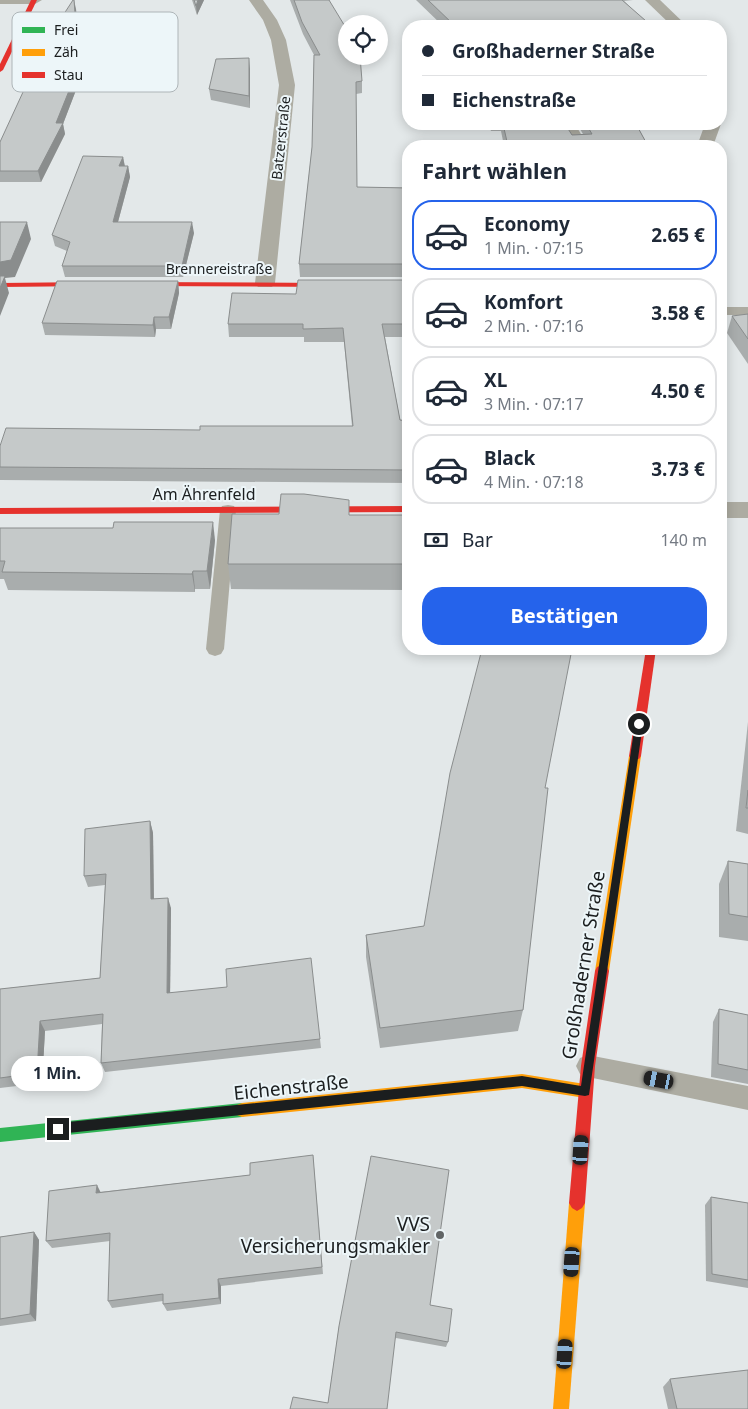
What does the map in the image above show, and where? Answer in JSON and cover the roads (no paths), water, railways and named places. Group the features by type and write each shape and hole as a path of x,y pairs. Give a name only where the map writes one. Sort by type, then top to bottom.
{"street":[{"path":"0,0 34,0 28,12"},
{"name":"Batzerstraße","path":"256,0 275,27 284,53 287,85 265,284"},
{"path":"652,0 674,20"},
{"path":"0,70 12,45"},
{"path":"0,285 108,284"},
{"name":"Brennereistraße","path":"128,284 402,285"},
{"name":"Am Ährenfeld","path":"0,511 402,509"},
{"path":"727,510 748,510"},
{"name":"Großhaderner Straße","path":"561,1409 585,1091 650,655"},
{"name":"Eichenstraße","path":"0,1135 522,1081 585,1091"}],"lane":[{"path":"727,311 748,311"},
{"path":"215,649 228,510"},
{"path":"588,1066 748,1098"}],"place":[{"name":"VVS Versicherungsmakler","path":"440,1235"}]}
